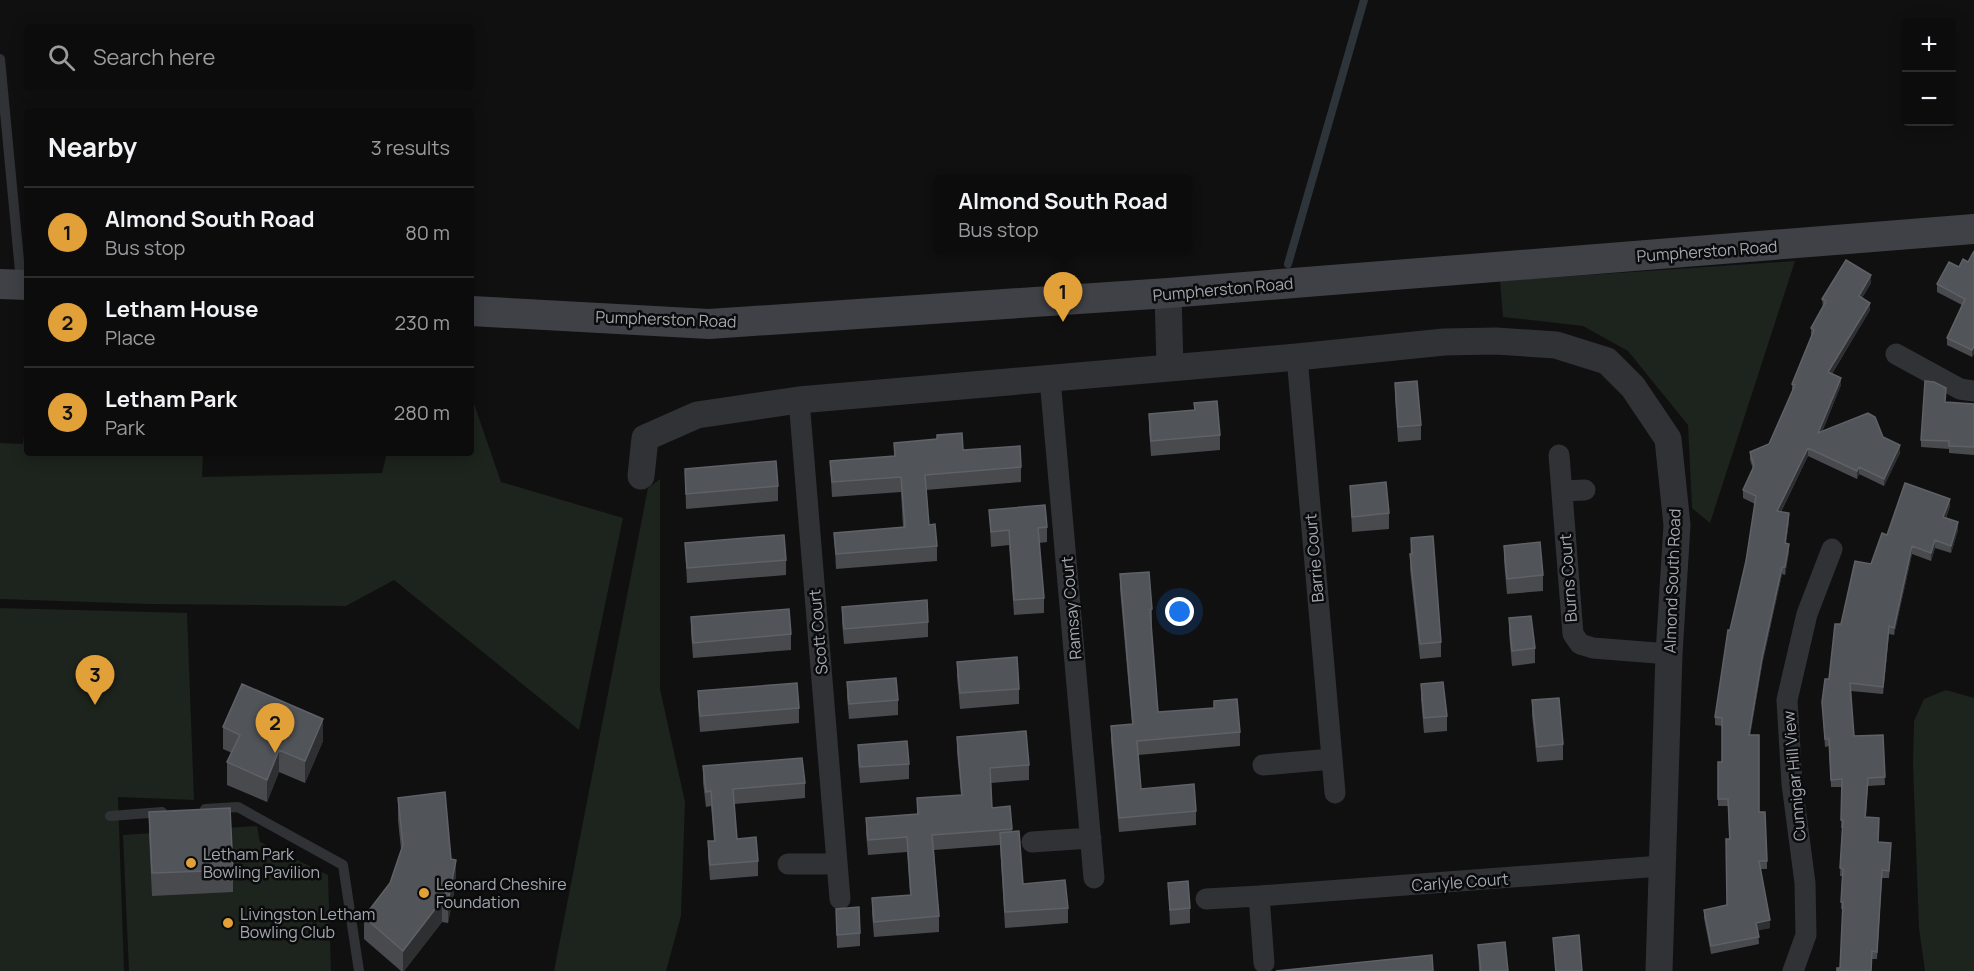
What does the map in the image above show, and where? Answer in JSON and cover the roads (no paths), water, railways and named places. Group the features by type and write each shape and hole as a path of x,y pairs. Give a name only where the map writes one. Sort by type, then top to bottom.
{"main road":[{"name":"Pumpherston Road","path":"474,310 709,324 1168,294 1974,229"}],"street":[{"path":"1168,294 1170,368"},
{"name":"Almond South Road","path":"641,476 645,438 697,415 799,400 1297,357 1443,342 1496,341 1556,345 1606,361 1633,387 1668,439 1677,525 1669,654 1659,971"},
{"path":"1896,354 1960,389 1974,392"},
{"name":"Barrie Court","path":"1297,357 1335,793"},
{"name":"Ramsay Court","path":"1050,378 1094,878"},
{"name":"Scott Court","path":"799,400 840,899"},
{"name":"Burns Court","path":"1559,455 1573,634 1580,644 1593,648 1669,654"},
{"path":"1562,491 1585,490"},
{"name":"Cunnigar Hill View","path":"1793,971 1806,935 1805,883 1792,784 1787,700 1807,614 1832,549"},
{"path":"1263,765 1332,759"},
{"path":"1032,842 1091,838"},
{"path":"788,864 837,864"},
{"name":"Carlyle Court","path":"1206,899 1661,866"},
{"path":"1259,896 1264,963"}],"lane":[{"path":"0,59 16,285"},
{"path":"191,810 238,807 343,865 359,971"},
{"path":"110,816 179,811"}],"waterway":[{"path":"1288,264 1364,0"}],"place":[{"name":"Almond South Road","path":"1063,322"},
{"name":"Letham Park","path":"95,705"},
{"name":"Letham House","path":"275,753"},
{"name":"Letham Park Bowling Pavilion","path":"191,863"},
{"name":"Leonard Cheshire Foundation","path":"424,893"},
{"name":"Livingston Letham Bowling Club","path":"228,923"}]}
